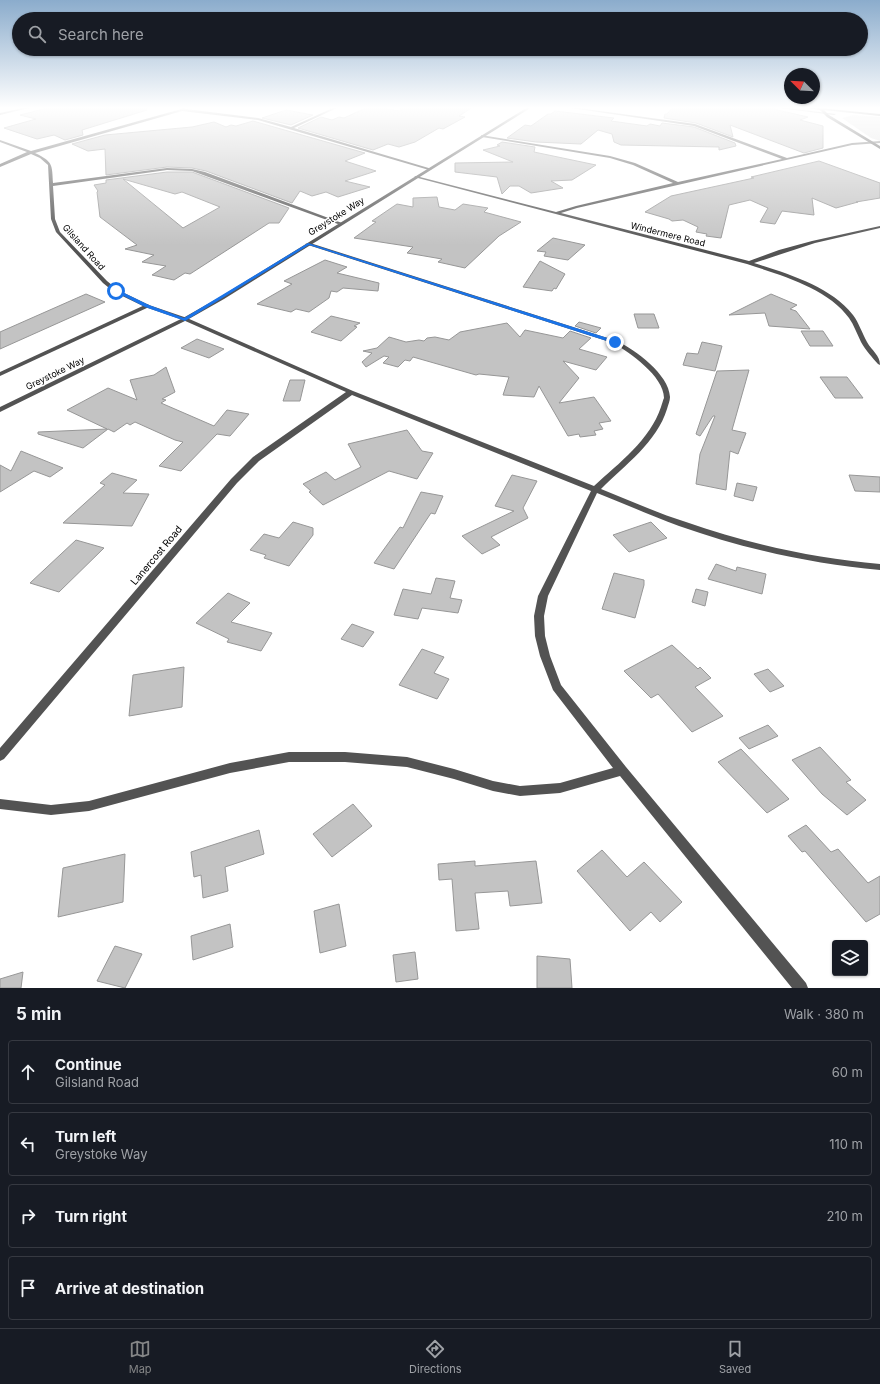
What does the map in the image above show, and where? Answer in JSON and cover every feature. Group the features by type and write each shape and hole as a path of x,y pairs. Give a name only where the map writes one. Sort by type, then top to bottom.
{"street":[{"path":"0,166 27,153"},
{"name":"Gilsland Road","path":"31,153 48,161 50,165 53,219 58,232 104,282 116,291 147,306 185,319 351,392 682,524 732,541 784,554 857,566 880,568"},
{"path":"377,153 430,169"},
{"name":"Greystoke Way","path":"0,410 185,319 455,153"},
{"path":"582,153 617,159 634,164 678,184"},
{"path":"770,153 788,160"},
{"path":"556,213 576,207 816,153"},
{"path":"51,185 167,169 192,170 340,223"},
{"name":"Windermere Road","path":"416,177 749,263 810,286 831,298 849,313 858,328 864,344 880,363"},
{"path":"749,263 777,252 831,236 880,227"},
{"path":"308,244 615,342 636,355 654,372 664,385 667,398 662,417 646,442 595,490 543,596 539,616 540,636 545,656 557,687 622,770 801,988"},
{"name":"Lanercost Road","path":"0,756 234,480 256,459 351,392"},
{"path":"0,804 51,810 89,806 230,768 289,757 345,757 406,762 493,786 520,791 560,788 622,770"}],"lane":[{"path":"0,374 147,306"}],"building":[{"path":"105,153 365,153 345,161 376,171 345,181 370,187 338,197 326,192 312,196 300,191 292,203 206,171 192,168 167,167 106,175"},
{"path":"491,153 539,153 596,165 572,180 551,181 563,188 531,193 519,186 510,186 502,194 497,177 455,172 455,163 513,162"},
{"path":"819,161 880,183 880,198 856,202 858,202 836,208 812,198 814,215 782,211 775,224 760,222 768,208 750,200 729,205 721,238 706,236 707,234 696,232 698,227 683,220 672,221 645,212 671,196 754,178 751,177"},
{"path":"167,172 192,172 289,208 279,223 269,223 190,274 185,273 174,280 152,275 166,266 142,262 154,255 125,249 137,245 100,217 98,191 94,185 106,183 106,180","holes":["123,179 175,194 182,192 220,207 183,228"]},
{"path":"437,197 439,207 455,210 463,204 488,208 484,212 521,222 499,236 465,268 438,262 442,259 407,253 413,247 354,238 376,222 372,221 397,204 413,207 413,198"},
{"path":"553,238 585,245 568,260 544,256 546,252 537,251"},
{"path":"325,260 347,267 337,273 379,283 378,291 343,288 337,292 331,291 329,298 309,312 296,309 291,312 257,304 292,284 284,281"},
{"path":"540,261 565,274 556,289 554,288 552,291 523,287"},
{"path":"86,294 105,302 0,349 0,332"},
{"path":"771,294 797,305 790,309 796,311 810,329 769,326 765,313 729,315"},
{"path":"634,314 654,314 659,328 638,328"},
{"path":"331,316 360,323 354,326 357,327 341,341 311,332"},
{"path":"579,322 601,328 596,333 575,326"},
{"path":"507,323 520,337 525,330 563,338 570,331 591,338 579,349 607,357 596,370 563,361 579,378 559,403 594,397 611,421 599,423 603,429 594,431 596,435 580,437 579,434 568,436 539,386 534,397 503,395 509,377 476,375 413,357 410,361 405,360 398,367 383,363 389,357 384,356 366,367 362,362 372,353 363,351 377,348 389,337 406,342 419,340 424,341 427,338 435,337 449,340 460,332"},
{"path":"801,331 823,331 833,346 810,346"},
{"path":"197,339 224,349 209,358 181,348"},
{"path":"702,342 722,346 715,371 683,365 687,353 698,354"},
{"path":"166,367 175,392 162,399 166,400 161,403 214,426 227,410 249,414 230,436 217,434 181,471 159,466 183,442 175,440 135,422 130,425 127,423 114,432 108,429 83,448 38,434 38,432 107,429 67,410 108,388 137,400 130,380 154,375"},
{"path":"749,370 732,430 746,433 738,454 730,451 726,490 696,484 700,454 715,416 713,416 700,436 696,434 717,371"},
{"path":"820,377 847,377 863,398 835,398"},
{"path":"290,380 305,380 300,401 283,401"},
{"path":"407,430 422,451 433,453 417,479 389,471 323,505 303,484 326,472 335,480 361,467 348,444"},
{"path":"21,451 63,468 50,477 34,471 0,492 0,465 11,471"},
{"path":"112,473 137,480 123,493 149,494 132,526 63,523 105,485 100,483"},
{"path":"512,475 537,481 523,508 528,518 491,537 500,545 482,554 462,536 514,511 495,506"},
{"path":"849,475 880,477 880,492 855,491"},
{"path":"737,483 757,487 753,501 734,496"},
{"path":"421,492 443,496 435,514 431,513 394,569 374,563 400,527 403,528"},
{"path":"293,522 313,528 313,535 289,566 264,558 266,555 250,550 264,534 279,538"},
{"path":"651,522 667,538 629,552 613,535"},
{"path":"76,540 104,548 59,592 30,583"},
{"path":"716,564 736,571 737,567 766,574 762,594 708,579"},
{"path":"614,573 644,580 635,618 602,609"},
{"path":"436,578 455,581 450,598 462,600 458,613 422,608 418,619 394,615 403,589 431,594"},
{"path":"696,589 708,592 705,606 692,602"},
{"path":"228,593 250,603 231,622 272,633 261,651 227,642 229,639 196,623"},
{"path":"352,624 374,632 363,647 341,639"},
{"path":"672,645 698,669 700,667 711,678 695,687 723,716 692,732 658,694 651,698 624,671"},
{"path":"422,649 444,657 434,673 449,679 437,699 399,685"},
{"path":"184,667 182,707 129,716 133,675"},
{"path":"768,669 784,686 770,692 754,674"},
{"path":"768,725 778,736 749,749 739,738"},
{"path":"820,747 851,780 846,782 866,800 847,815 822,794 792,760"},
{"path":"741,749 789,799 767,813 718,762"},
{"path":"353,804 372,826 332,857 313,834"},
{"path":"806,825 831,852 838,849 868,883 880,876 880,914 866,922 805,851 802,852 788,836"},
{"path":"259,830 264,854 225,867 228,891 203,898 201,875 194,877 191,852"},
{"path":"602,850 627,877 644,862 682,902 660,922 651,912 630,931 577,871"},
{"path":"125,854 123,902 58,917 63,868"},
{"path":"475,861 475,866 536,861 542,903 510,906 508,891 475,893 479,929 456,931 452,879 439,880 438,864"},
{"path":"339,904 346,946 320,953 314,911"},
{"path":"230,924 233,947 193,960 191,936"},
{"path":"115,946 142,954 125,988 97,981"},
{"path":"415,952 418,979 396,982 393,955"},
{"path":"537,956 570,959 572,988 537,988"},
{"path":"23,972 21,988 0,988 0,979"}],"route":[{"path":"116,291 147,306 185,319 222,298 308,244 615,342"}]}
